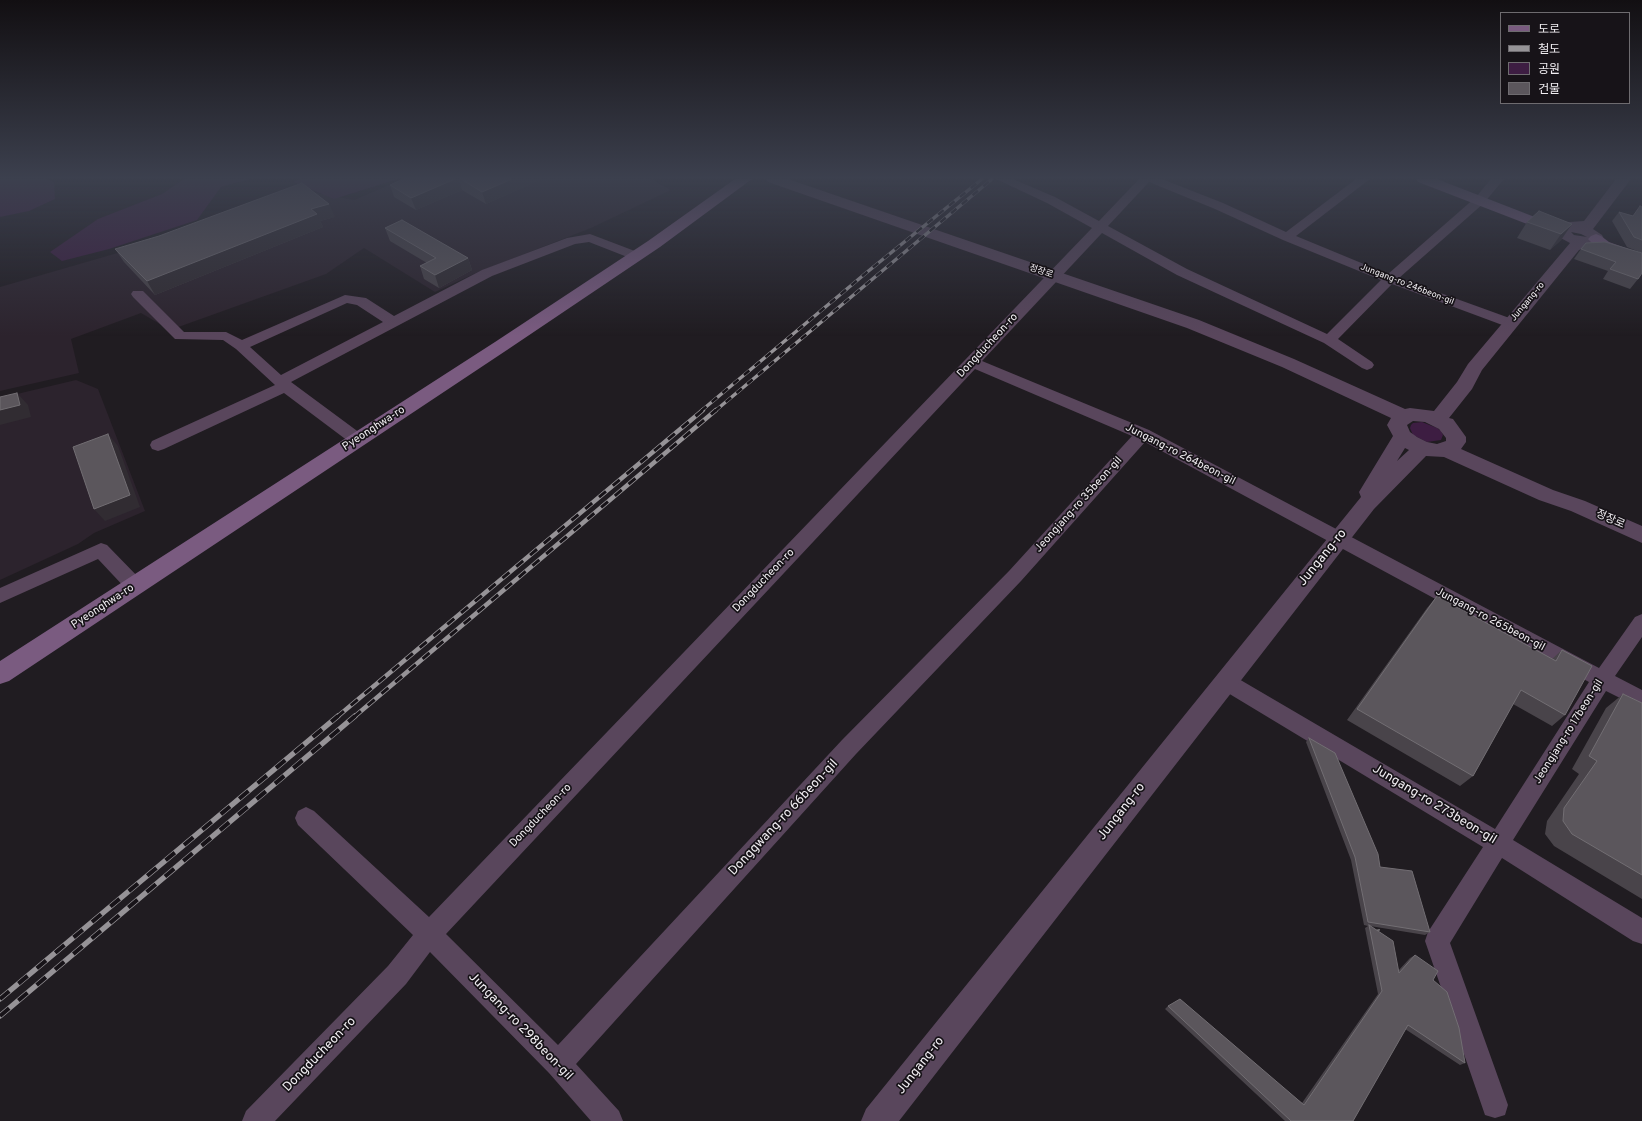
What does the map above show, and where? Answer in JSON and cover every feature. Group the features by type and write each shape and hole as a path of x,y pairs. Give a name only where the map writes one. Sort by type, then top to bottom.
{"main road":[{"name":"Pyeonghwa-ro","path":"0,674 358,440 670,231"},
{"path":"1569,231 1642,259"}],"street":[{"name":"정장로","path":"925,231 1193,324 1261,353 1286,370 1406,423"},
{"name":"Dongducheon-ro","path":"256,1121 398,975 429,934 1095,231"},
{"path":"1107,231 1182,272 1329,340 1367,365"},
{"name":"Jungang-ro 246beon-gil","path":"1275,231 1390,279 1510,324"},
{"path":"1287,237 1295,231"},
{"path":"1329,340 1390,279 1444,231"},
{"name":"Jungang-ro","path":"1474,368 1583,231"},
{"path":"158,445 283,384 393,322 487,273 572,241 590,238 635,256"},
{"path":"138,294 180,336 226,336 241,346 283,384 358,440"},
{"path":"241,346 262,335 344,299 361,300 393,322"},
{"name":"Jungang-ro 264beon-gil","path":"972,362 1143,434 1338,539"},
{"path":"1438,420 1449,403 1465,385 1474,368"},
{"path":"1367,504 1367,496 1406,423 1439,397 1453,382 1474,368"},
{"path":"1438,420 1452,430 1456,436 1451,446 1437,451 1422,448 1406,423 1438,420"},
{"name":"Jeongjang-ro 35beon-gil","path":"1015,576 1143,434"},
{"name":"정장로","path":"1451,446 1546,495 1578,506 1642,534"},
{"path":"1367,504 1388,485 1422,448"},
{"name":"Jungang-ro","path":"878,1121 1225,681 1367,504"},
{"name":"Jungang-ro 265beon-gil","path":"1338,539 1642,700"},
{"path":"0,596 101,550 135,586"},
{"name":"Donggwang-ro 66beon-gil","path":"558,1064 849,747 1015,576"},
{"name":"Jeongjang-ro 17beon-gil","path":"1495,1105 1437,941 1602,679 1642,622"},
{"name":"Jungang-ro 273beon-gil","path":"1225,681 1498,843 1642,932"},
{"path":"306,818 429,934"},
{"name":"Jungang-ro 298beon-gil","path":"429,934 558,1064 609,1121"}],"path":[{"path":"1377,923 1380,938"}],"shaded area":[{"path":"583,231 476,273 435,292 364,248 326,274 170,330 141,313 71,339 79,373 0,391 0,287 190,232"},
{"path":"76,380 98,389 145,511 94,533 78,544 0,580 0,398"}],"green space":[{"path":"80,231 163,231 109,249 62,261 50,252"},
{"path":"1422,422 1441,431 1443,435 1441,440 1427,442 1413,435 1410,428 1411,425 1413,423"}],"building":[{"path":"172,231 273,231 147,281 115,249"},
{"path":"391,231 422,231 468,258 435,275 420,266 436,258"},
{"path":"1553,231 1564,231 1561,234"},
{"path":"1631,231 1642,231 1642,240 1634,237"},
{"path":"1605,242 1642,253 1642,273 1638,279 1610,269 1616,262 1581,249 1586,243"},
{"path":"17,393 20,405 0,410 0,397"},
{"path":"108,434 130,495 94,509 73,447"},
{"path":"1437,596 1556,661 1562,650 1592,666 1565,715 1521,690 1473,776 1357,709"},
{"path":"1623,694 1642,703 1642,875 1572,834 1563,821 1564,808 1597,761 1589,756"},
{"path":"1309,738 1335,753 1378,854 1380,867 1412,871 1430,932 1368,922 1355,857"},
{"path":"1369,925 1393,941 1399,973 1415,955 1438,971 1433,980 1447,992 1459,1028 1465,1063 1408,1025 1353,1121 1291,1121 1168,1006 1180,999 1304,1105 1382,991"}],"railway":[{"path":"701,411 917,231"},
{"path":"715,411 930,231"},
{"path":"337,717 703,410"},
{"path":"354,717 716,410"},
{"path":"0,999 338,716"},
{"path":"0,1016 355,716"}]}
